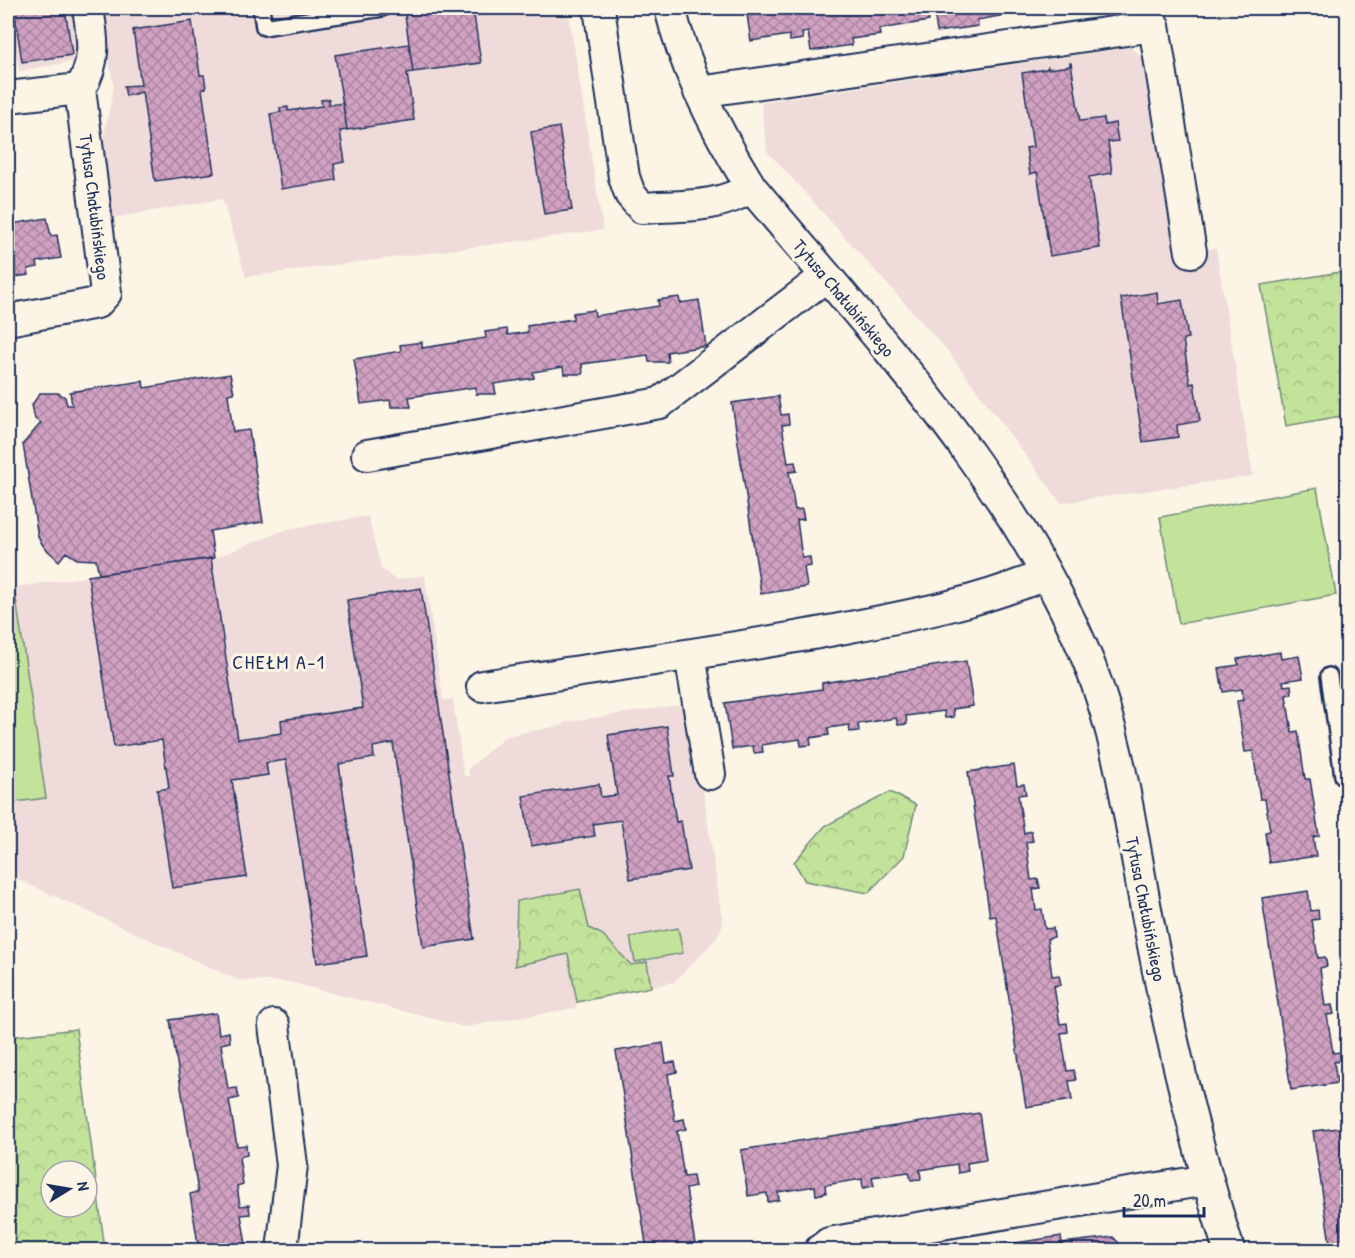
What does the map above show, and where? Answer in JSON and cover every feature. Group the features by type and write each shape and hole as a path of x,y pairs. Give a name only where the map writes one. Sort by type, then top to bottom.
{"street":[{"path":"8,97 80,89 91,72 93,42 88,8"},
{"path":"599,8 624,177 630,194 642,208 721,202 736,198 751,187"},
{"name":"Tytusa Chałubińskiego","path":"670,8 699,92 729,152 751,187 969,451 1046,574 1088,663 1117,757 1172,1049 1207,1180 1229,1251"},
{"path":"699,92 1154,26 1191,252"},
{"name":"Tytusa Chałubińskiego","path":"8,320 98,303 106,293 80,89"},
{"path":"367,455 660,403 825,277"},
{"path":"482,686 690,655 922,612 1010,590 1046,574"},
{"path":"690,655 710,774"},
{"path":"274,1025 292,1165 282,1251"},
{"path":"820,1251 829,1243 1207,1180"}],"lane":[{"path":"261,8 264,27 383,8"},
{"path":"1329,676 1344,776 1347,775"}],"shaded area":[{"path":"9,8 568,8 603,230 246,277 222,199 114,218 103,140 114,86 108,56 110,49 76,52 77,61 19,71"},
{"path":"1130,47 1147,60 1191,252 1216,248 1253,476 1061,503 946,349 767,151 761,102"},
{"path":"368,516 381,568 395,580 425,575 443,700 453,700 464,776 469,776 468,769 506,736 563,725 566,722 690,703 723,924 717,938 674,982 577,1002 576,1008 465,1027 289,982 238,980 8,875 8,543 15,587 214,558 287,529"}],"green space":[{"path":"1347,271 1347,415 1286,426 1261,285"},
{"path":"1317,488 1336,595 1179,624 1160,517"},
{"path":"8,546 46,798 8,803"},
{"path":"890,792 916,805 904,856 868,893 805,881 794,862 825,826"},
{"path":"580,889 589,928 603,935 631,965 647,962 651,987 577,1002 568,954 515,966 517,901"},
{"path":"678,928 683,953 635,962 630,937"},
{"path":"76,1029 93,1159 39,1159 39,1219 99,1219 99,1204 105,1250 13,1250 8,1198 8,1037"}],"building":[{"path":"14,8 65,8 72,55 22,62"},
{"path":"404,8 478,8 479,15 474,15 481,63 413,72"},
{"path":"746,8 1015,8 1005,9 1006,15 977,20 978,26 937,32 934,12 928,13 929,21 879,29 880,35 851,39 852,45 811,51 808,32 802,33 803,39 790,41 789,35 751,41"},
{"path":"1062,8 1098,8 1063,13"},
{"path":"192,21 200,75 204,75 206,88 202,89 214,173 155,181 142,92 126,96 124,86 141,85 133,30"},
{"path":"409,44 413,72 407,73 414,120 347,130 335,55"},
{"path":"1070,63 1080,121 1104,118 1105,125 1115,123 1118,141 1108,142 1112,173 1089,177 1100,248 1050,256 1037,172 1030,174 1026,148 1033,147 1022,73 1048,67 1048,69 1070,66"},
{"path":"329,99 329,105 343,103 347,130 340,131 345,162 334,164 336,180 281,189 270,114 281,112 280,108 288,107 288,111 322,106 321,100"},
{"path":"559,127 572,210 544,214 531,132"},
{"path":"9,217 11,224 47,218 51,236 57,235 61,258 37,262 38,267 28,269 29,275 8,278"},
{"path":"1157,292 1158,304 1182,300 1188,338 1183,339 1190,384 1194,383 1200,421 1177,425 1178,437 1143,442 1121,298"},
{"path":"679,297 680,303 699,300 706,346 667,352 668,362 649,362 648,355 582,364 583,374 564,374 563,367 533,372 534,378 494,384 496,394 476,394 476,387 409,397 411,407 391,407 390,400 361,404 354,359 401,351 400,345 422,342 422,348 486,338 485,332 507,329 508,335 528,332 527,326 573,319 573,313 594,310 595,316 659,306 658,300"},
{"path":"230,374 234,393 228,394 233,432 249,430 263,522 210,531 214,558 99,574 96,560 77,559 66,552 59,561 44,547 38,537 23,444 41,423 35,419 32,405 40,393 58,393 65,397 67,405 72,405 70,392 143,381 144,388"},
{"path":"778,396 781,415 788,414 789,424 782,425 788,463 795,462 797,471 789,472 795,510 802,509 804,519 797,520 802,558 810,557 811,566 804,567 807,587 761,594 732,403"},
{"path":"211,558 238,739 282,733 281,720 363,708 347,600 421,588 474,939 423,947 393,743 373,747 374,758 339,764 367,956 317,963 286,760 266,763 268,775 232,780 247,877 172,888 157,790 169,788 162,740 114,747 88,576"},
{"path":"1280,652 1281,659 1299,656 1303,678 1283,681 1284,686 1291,685 1292,694 1286,695 1292,732 1298,731 1305,779 1310,779 1319,836 1313,837 1316,856 1269,863 1265,832 1270,831 1265,799 1260,799 1253,751 1245,752 1237,701 1243,700 1242,689 1223,692 1219,668 1239,665 1237,659"},
{"path":"966,661 973,706 953,709 954,717 945,718 944,711 906,716 907,724 898,725 896,718 858,724 859,731 850,732 849,725 828,728 829,735 810,738 811,745 801,746 800,739 762,745 763,752 754,753 753,746 732,749 725,703 822,689 822,683"},
{"path":"667,726 674,776 669,776 676,822 681,821 689,870 630,879 621,820 593,824 595,836 531,846 523,796 599,784 601,797 617,795 608,735"},
{"path":"1014,765 1017,785 1024,784 1026,794 1018,795 1024,833 1031,831 1033,841 1026,842 1031,880 1038,879 1040,888 1033,889 1036,910 1042,909 1045,929 1053,928 1054,937 1047,939 1052,976 1059,975 1061,985 1054,986 1060,1024 1067,1023 1068,1032 1061,1033 1067,1071 1074,1070 1076,1080 1069,1081 1072,1100 1026,1107 996,916 990,917 968,772"},
{"path":"1308,891 1311,911 1318,910 1319,919 1312,920 1318,958 1325,957 1327,966 1320,968 1325,1006 1332,1005 1334,1014 1327,1015 1333,1053 1340,1052 1341,1061 1334,1062 1337,1083 1291,1090 1262,898"},
{"path":"216,1013 219,1034 229,1032 230,1042 221,1044 228,1089 237,1088 239,1098 229,1100 237,1146 246,1145 247,1155 239,1157 243,1184 237,1186 240,1206 249,1205 250,1214 241,1215 247,1250 199,1250 190,1194 198,1192 170,1020"},
{"path":"663,1043 666,1063 675,1062 677,1072 668,1074 675,1121 684,1119 686,1129 677,1131 684,1177 693,1176 695,1187 686,1189 696,1250 647,1250 616,1051"},
{"path":"979,1113 986,1160 967,1163 968,1171 958,1173 957,1164 920,1170 921,1179 911,1180 909,1172 872,1177 874,1186 863,1188 862,1179 825,1185 826,1193 816,1195 815,1186 778,1192 779,1200 768,1202 767,1193 748,1196 741,1150"},
{"path":"1348,1127 1348,1250 1331,1250 1313,1131"},
{"path":"1061,1236 1062,1243 1113,1237 1119,1243 1120,1250 996,1250 996,1246"}],"district":[{"name":"CHEŁM A-1","path":"279,661"}]}
